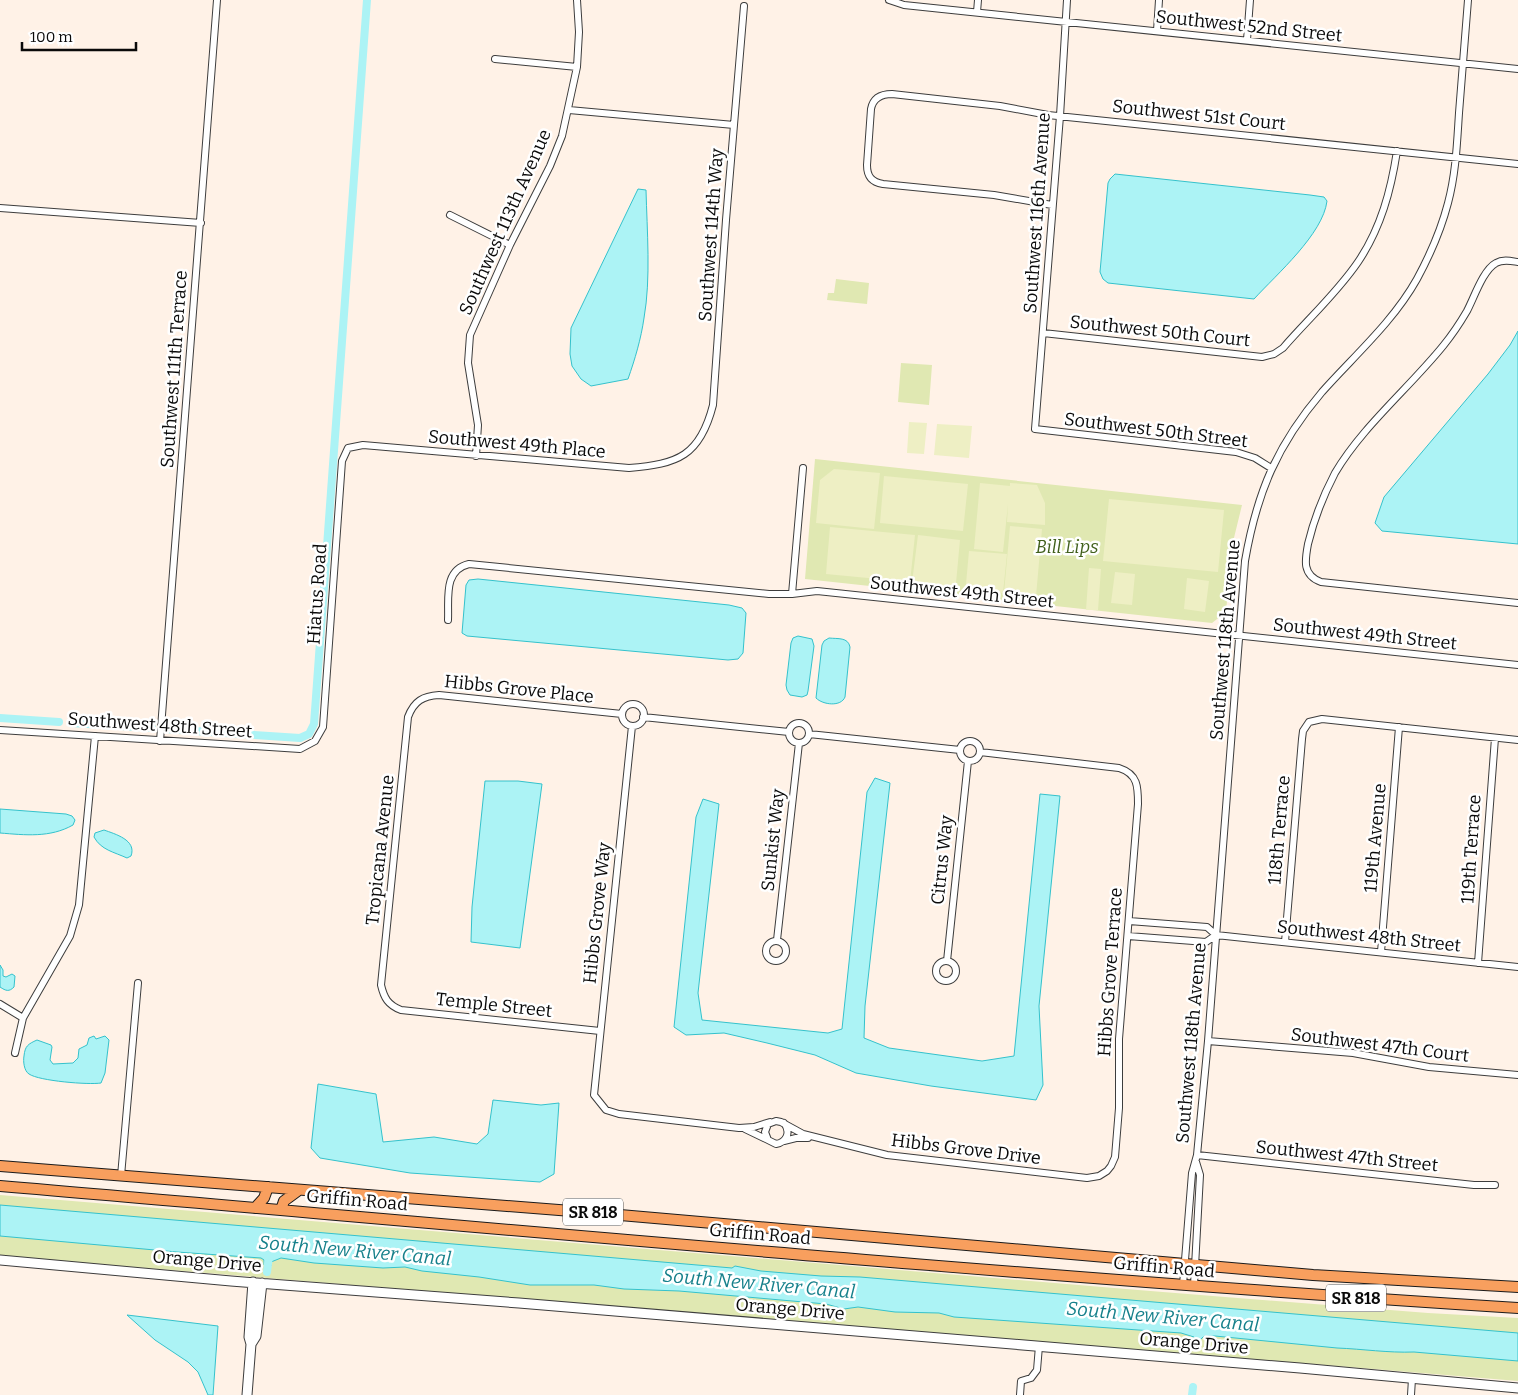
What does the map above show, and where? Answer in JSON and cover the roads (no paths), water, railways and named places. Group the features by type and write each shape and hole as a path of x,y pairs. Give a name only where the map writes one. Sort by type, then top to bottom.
{"main road":[{"name":"Griffin Road","path":"0,1166 597,1213 1313,1275 1518,1287"},
{"name":"Griffin Road","path":"0,1186 610,1239 1194,1286 1518,1308"},
{"path":"255,1208 264,1198 268,1187"},
{"path":"281,1210 284,1201 299,1190"}],"street":[{"name":"Southwest 111th Terrace","path":"160,741 217,0"},
{"name":"Southwest 113th Avenue","path":"476,456 478,425 468,363 470,335 510,245 550,166 562,136 569,110 576,67 579,32 577,0"},
{"name":"Southwest 52nd Street","path":"889,0 904,5 1518,69"},
{"path":"977,12 978,0"},
{"name":"Southwest 116th Avenue","path":"1035,429 1060,116 1067,0"},
{"path":"1157,31 1160,0"},
{"path":"1247,40 1250,0"},
{"name":"Southwest 118th Avenue","path":"1183,1285 1192,1173 1196,1159 1208,1041 1245,561 1248,544 1263,487 1271,468 1300,419 1387,320 1415,282 1435,242 1448,202 1456,157 1468,0"},
{"name":"Southwest 114th Way","path":"682,457 696,444 708,426 713,406 744,6"},
{"path":"495,59 576,67"},
{"name":"Southwest 51st Court","path":"1052,205 994,195 883,184 871,179 867,170 867,160 873,102 877,97 886,94 902,95 1000,106 1033,113 1518,164"},
{"path":"569,110 734,125"},
{"name":"Southwest 50th Court","path":"1043,333 1262,357 1274,354 1283,348 1360,260 1373,236 1384,209 1390,190 1397,151"},
{"path":"0,208 200,223"},
{"path":"450,216 510,245"},
{"path":"1518,262 1503,261 1494,264 1488,270 1468,310 1448,340 1365,433 1336,472 1319,507 1312,528 1305,563 1309,574 1317,580 1326,582 1518,603"},
{"name":"Southwest 50th Street","path":"1035,429 1236,452 1255,458 1271,468"},
{"name":"Southwest 49th Place","path":"348,448 363,445 629,468 656,466 682,457"},
{"name":"Hiatus Road","path":"315,741 323,728 342,461 348,448"},
{"path":"792,594 804,468"},
{"name":"Southwest 49th Street","path":"448,620 450,582 454,572 460,566 470,564 769,594 817,591 1518,665"},
{"name":"Hibbs Grove Place","path":"416,703 422,698 439,695 622,714"},
{"name":"Tropicana Avenue","path":"387,1001 381,984 408,717 416,703"},
{"path":"628,705 636,705 642,709 643,717 639,724 632,726 623,721 622,714 628,705"},
{"path":"643,717 789,732"},
{"name":"118th Terrace","path":"1285,942 1303,731 1308,722 1322,719 1399,727"},
{"path":"800,723 806,726 809,734 805,742 799,743 790,739 789,732 794,724 800,723"},
{"name":"Hibbs Grove Way","path":"632,726 594,1096 606,1110 619,1114 739,1128"},
{"path":"1399,727 1518,740"},
{"name":"119th Avenue","path":"1381,952 1399,727"},
{"name":"Southwest 48th Street","path":"0,730 300,749 315,741"},
{"path":"809,734 960,750"},
{"path":"15,1053 23,1018 70,936 79,905 95,736"},
{"name":"119th Terrace","path":"1478,963 1495,738"},
{"path":"969,741 976,743 980,752 977,758 968,761 962,758 960,750 963,743 969,741"},
{"name":"Sunkist Way","path":"777,940 799,743"},
{"name":"Hibbs Grove Terrace","path":"980,752 1119,768 1132,775 1137,784 1138,794 1128,936 1118,1048 1119,1108 1114,1161 1107,1171"},
{"name":"Citrus Way","path":"947,962 968,761"},
{"name":"Southwest 48th Street","path":"1129,921 1207,927 1216,935 1518,967"},
{"name":"Southwest 48th Street","path":"1128,936 1206,942 1216,935"},
{"path":"121,1176 138,983"},
{"name":"Temple Street","path":"387,1001 392,1006 401,1010 600,1031"},
{"path":"0,1004 23,1018"},
{"name":"Southwest 47th Court","path":"1208,1041 1353,1053 1429,1067 1518,1075"},
{"path":"776,1120 784,1123 788,1134 782,1142 773,1143 756,1133 739,1128 754,1127 776,1120"},
{"path":"768,1140 765,1130 770,1122"},
{"name":"Hibbs Grove Drive","path":"784,1123 800,1133 822,1140 887,1155 1087,1178 1099,1176 1107,1171"},
{"name":"Hibbs Grove Drive","path":"782,1142 796,1138 822,1140"},
{"name":"Southwest 118th Avenue","path":"1194,1286 1200,1174 1196,1159"},
{"name":"Southwest 47th Street","path":"1196,1159 1474,1185 1495,1185"},
{"name":"Orange Drive","path":"0,1260 1040,1346 1518,1388"},
{"path":"247,1395 252,1344 256,1336 257,1282"},
{"path":"1020,1395 1021,1381 1031,1378 1036,1370 1040,1346"},
{"path":"1411,1395 1412,1379"}],"water":[{"path":"1115,174 1310,195 1324,197 1327,201 1324,214 1308,240 1254,299 1108,283 1103,279 1100,272 1108,183"},
{"path":"638,189 646,190 648,254 643,326 628,379 591,386 581,379 572,366 570,354 571,328"},
{"path":"1518,331 1518,544 1382,531 1375,523 1384,497 1488,374"},
{"path":"478,579 729,605 742,608 746,613 743,653 738,659 728,660 467,636 462,633 466,585 469,580"},
{"path":"798,636 812,639 814,646 808,691 807,695 802,697 790,695 786,685 791,643 793,638"},
{"path":"829,638 845,640 850,647 845,697 836,704 823,702 816,698 822,645"},
{"path":"875,778 890,783 865,1006 864,1038 889,1048 982,1061 1014,1056 1040,794 1060,796 1039,1006 1043,1085 1036,1100 931,1086 856,1073 815,1055 724,1033 686,1035 674,1027 696,817 703,799 719,804 698,993 702,1020 828,1033 842,1029 867,792"},
{"path":"485,781 518,781 542,784 520,948 471,942 472,907"},
{"path":"0,809 66,814 72,816 75,820 73,825 46,834 0,833"},
{"path":"104,830 128,842 132,850 131,856 127,858 100,845 94,837 95,833"},
{"path":"0,965 3,970 3,976 6,977 12,974 15,976 14,987 11,990 0,987"},
{"path":"94,1036 96,1039 105,1036 109,1040 105,1073 101,1083 76,1083 53,1080 34,1076 26,1071 24,1066 25,1050 34,1041 37,1040 51,1045 50,1060 53,1064 73,1063 78,1058 79,1049 87,1045 89,1038"},
{"path":"318,1084 376,1094 383,1142 434,1137 477,1144 488,1134 493,1100 541,1105 559,1103 554,1174 540,1182 410,1173 320,1158 311,1148"},
{"name":"South New River Canal","path":"0,1205 732,1268 735,1266 761,1271 860,1277 1518,1333 1518,1361 1414,1352 1337,1348 1215,1336 1204,1336 1200,1340 1181,1333 954,1317 939,1313 895,1312 858,1307 844,1309 826,1304 679,1291 624,1289 594,1285 530,1285 422,1271 405,1267 383,1268 314,1263 281,1258 271,1262 271,1266 264,1265 264,1260 261,1258 0,1236"},
{"path":"127,1315 218,1326 213,1395 208,1395 198,1372 188,1362 155,1340"}],"waterway":[{"path":"164,729 300,738 309,734 314,724 367,0"},
{"path":"0,718 59,722"},
{"path":"71,723 152,728"},
{"name":"South New River Canal","path":"267,1272 269,1256"},
{"path":"1192,1395 1193,1387"}],"park label":[{"name":"Bill Lips","path":"1067,547"}]}
